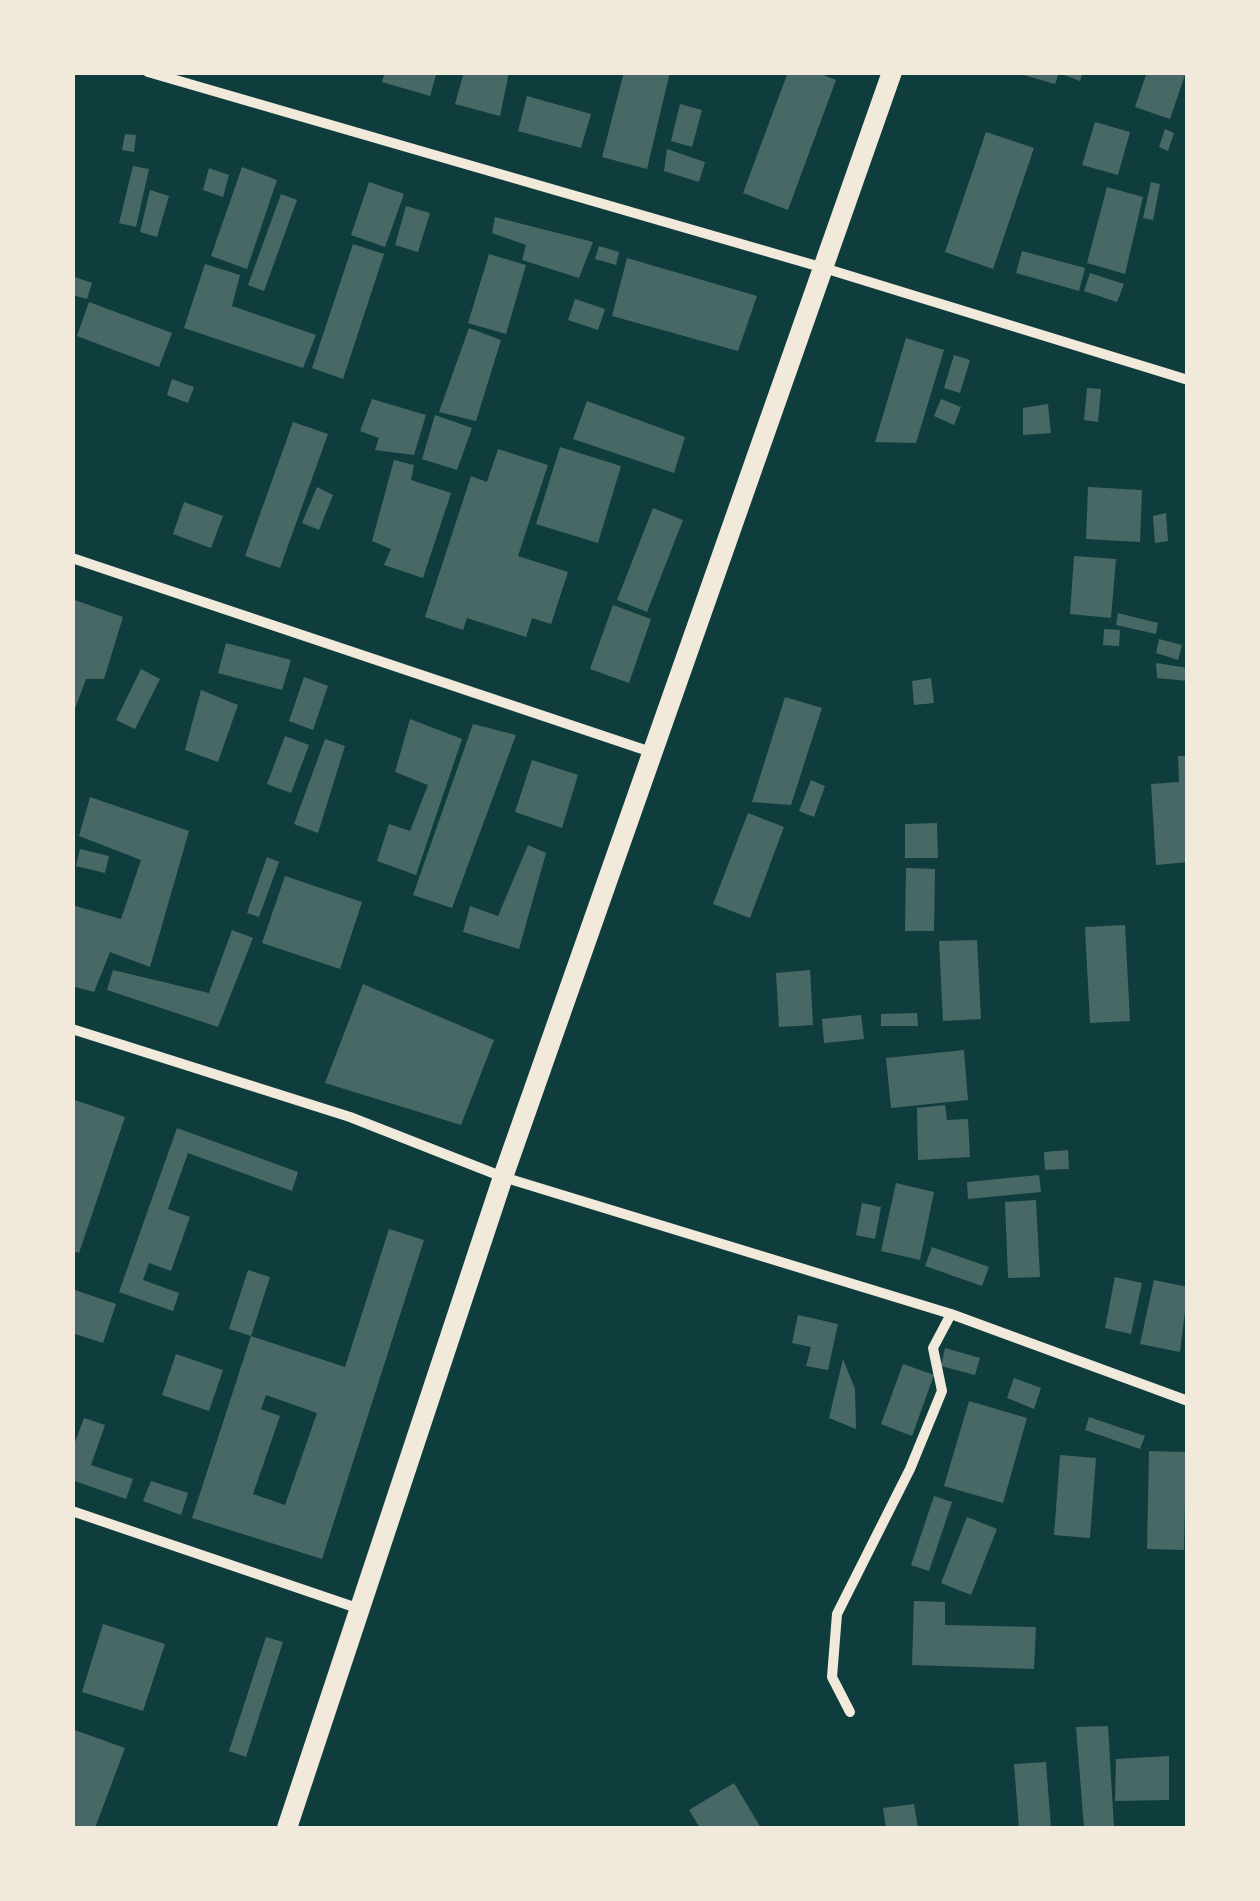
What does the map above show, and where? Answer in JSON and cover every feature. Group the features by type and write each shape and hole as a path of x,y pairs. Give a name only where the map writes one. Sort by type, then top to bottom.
{"main road":[{"path":"288,1828 504,1177 892,72"}],"street":[{"path":"148,72 824,268 1188,380"},
{"path":"72,558 654,753"},
{"path":"72,1029 350,1117 504,1177 951,1314 1188,1401"},
{"path":"850,1712 832,1677 837,1614 910,1469 942,1390 932,1348 951,1314"},
{"path":"72,1512 360,1609"}],"building":[{"path":"385,72 437,72 430,96 382,82"},
{"path":"464,72 509,72 500,116 455,104"},
{"path":"624,72 670,72 647,169 602,157"},
{"path":"788,72 816,72 836,80 788,210 743,193"},
{"path":"1013,72 1083,72 1080,81 1059,73 1055,84"},
{"path":"1147,72 1186,72 1170,119 1135,107"},
{"path":"527,96 591,114 581,148 518,131"},
{"path":"680,104 702,110 692,147 671,141"},
{"path":"1095,122 1130,132 1118,175 1082,165"},
{"path":"1165,129 1174,133 1168,151 1159,147"},
{"path":"986,132 1034,148 993,269 945,252"},
{"path":"125,134 136,135 134,152 122,150"},
{"path":"667,149 705,162 699,182 664,171"},
{"path":"133,166 149,169 136,227 119,223"},
{"path":"242,167 277,180 247,269 211,256"},
{"path":"209,168 229,175 223,197 203,190"},
{"path":"369,182 404,194 385,247 351,235"},
{"path":"1151,182 1160,184 1153,220 1143,218"},
{"path":"1107,187 1143,197 1125,274 1087,263"},
{"path":"150,190 169,196 157,237 140,232"},
{"path":"281,194 297,200 264,291 248,285"},
{"path":"406,206 430,213 418,252 395,245"},
{"path":"495,217 593,242 579,278 522,260 526,245 492,233"},
{"path":"353,244 384,254 343,379 312,368"},
{"path":"599,246 619,252 616,265 595,259"},
{"path":"1022,251 1085,268 1079,291 1016,273"},
{"path":"489,254 526,265 506,334 468,323"},
{"path":"627,258 757,296 738,351 612,316"},
{"path":"205,264 240,275 232,306 316,335 303,368 184,328"},
{"path":"1090,273 1124,284 1117,302 1084,291"},
{"path":"72,276 92,283 87,299 72,295"},
{"path":"575,299 605,309 598,330 568,320"},
{"path":"89,302 172,333 159,367 77,336"},
{"path":"469,328 501,340 476,421 439,412"},
{"path":"906,338 944,350 916,443 875,442"},
{"path":"954,355 970,360 960,393 944,388"},
{"path":"172,379 194,387 188,403 167,395"},
{"path":"1087,388 1101,389 1098,422 1084,420"},
{"path":"372,399 426,415 414,455 375,450 379,438 360,431"},
{"path":"941,399 961,407 954,425 934,416"},
{"path":"587,401 685,437 674,473 573,439"},
{"path":"1048,404 1051,433 1023,435 1023,408"},
{"path":"435,415 472,428 457,470 422,459"},
{"path":"293,422 328,434 280,568 245,556"},
{"path":"560,447 621,466 598,543 536,524"},
{"path":"498,449 548,465 518,556 568,572 551,624 532,618 526,637 467,618 463,630 425,617 471,476 487,482"},
{"path":"394,460 414,465 411,480 451,493 423,578 384,565 391,549 372,541"},
{"path":"317,487 333,495 319,530 302,523"},
{"path":"1088,487 1142,490 1140,542 1086,539"},
{"path":"184,502 223,516 211,548 173,534"},
{"path":"653,508 683,520 647,612 617,600"},
{"path":"1166,513 1168,541 1155,543 1153,516"},
{"path":"1074,556 1116,559 1111,618 1070,614"},
{"path":"72,599 123,617 104,679 86,679 73,714"},
{"path":"613,605 651,619 629,683 590,669"},
{"path":"1118,613 1158,623 1156,634 1116,625"},
{"path":"1104,629 1120,630 1119,646 1103,645"},
{"path":"1159,639 1182,645 1178,660 1156,653"},
{"path":"226,643 291,660 282,690 218,673"},
{"path":"1156,663 1188,668 1188,681 1157,678"},
{"path":"141,669 160,679 135,729 116,720"},
{"path":"304,677 328,686 313,730 289,721"},
{"path":"931,678 934,703 914,705 912,681"},
{"path":"201,690 238,705 218,762 185,750"},
{"path":"785,697 822,708 791,805 752,802"},
{"path":"410,719 462,739 416,875 377,861 389,824 410,831 428,785 395,772"},
{"path":"473,724 516,735 452,908 413,895"},
{"path":"285,736 309,745 291,793 267,784"},
{"path":"325,739 345,746 318,833 294,824"},
{"path":"1178,756 1188,756 1188,862 1156,865 1151,784 1179,782"},
{"path":"532,760 578,775 562,828 515,812"},
{"path":"811,780 825,786 814,817 799,811"},
{"path":"90,797 189,831 150,967 110,952 94,992 72,986 72,905 121,919 141,860 79,836"},
{"path":"748,813 784,827 750,918 713,904"},
{"path":"937,823 938,858 905,858 905,824"},
{"path":"528,845 546,853 519,949 463,932 470,906 498,916"},
{"path":"80,849 109,856 105,873 76,866"},
{"path":"267,857 279,862 259,917 247,913"},
{"path":"906,868 935,869 934,931 905,931"},
{"path":"285,876 362,902 340,969 262,943"},
{"path":"1125,925 1130,1021 1090,1023 1085,927"},
{"path":"232,930 253,938 218,1027 107,990 113,970 209,993"},
{"path":"977,940 981,1019 943,1021 939,941"},
{"path":"810,970 813,1025 779,1027 776,973"},
{"path":"363,984 494,1040 461,1125 325,1083"},
{"path":"917,1013 918,1026 881,1026 881,1014"},
{"path":"861,1015 864,1039 824,1043 822,1019"},
{"path":"964,1050 968,1100 891,1108 886,1058"},
{"path":"72,1099 125,1117 79,1253 72,1251"},
{"path":"945,1105 947,1120 968,1119 970,1157 918,1160 917,1108"},
{"path":"177,1128 298,1172 292,1191 188,1153 168,1209 190,1217 171,1271 149,1263 143,1280 179,1293 173,1311 119,1292"},
{"path":"1068,1150 1069,1169 1045,1170 1044,1152"},
{"path":"1039,1175 1041,1192 968,1199 967,1182"},
{"path":"896,1183 934,1192 920,1260 881,1251"},
{"path":"1036,1200 1040,1277 1008,1278 1005,1202"},
{"path":"862,1203 881,1207 875,1239 856,1235"},
{"path":"389,1229 424,1240 322,1559 192,1518 251,1336 345,1367","holes":["266,1395 317,1413 285,1505 253,1494 280,1416 261,1409"]},
{"path":"932,1247 989,1267 982,1286 925,1266"},
{"path":"248,1270 270,1277 251,1336 229,1329"},
{"path":"1115,1277 1142,1283 1131,1334 1105,1328"},
{"path":"1154,1280 1188,1287 1180,1352 1140,1344"},
{"path":"72,1289 116,1304 103,1343 72,1333"},
{"path":"798,1315 838,1324 828,1370 806,1366 811,1347 792,1343"},
{"path":"945,1348 980,1358 975,1375 941,1366"},
{"path":"176,1354 223,1370 209,1411 162,1395"},
{"path":"843,1359 855,1389 856,1429 829,1418"},
{"path":"903,1364 934,1375 912,1436 881,1424"},
{"path":"1014,1378 1041,1388 1034,1409 1007,1398"},
{"path":"969,1401 1027,1418 1003,1503 944,1486"},
{"path":"1089,1417 1145,1436 1140,1449 1085,1430"},
{"path":"84,1418 105,1425 91,1465 133,1479 126,1499 72,1480 72,1450"},
{"path":"1149,1451 1186,1452 1184,1550 1147,1549"},
{"path":"1060,1455 1096,1458 1090,1538 1054,1535"},
{"path":"151,1481 188,1493 181,1515 143,1501"},
{"path":"934,1496 952,1502 929,1571 911,1565"},
{"path":"967,1517 997,1529 971,1595 941,1583"},
{"path":"914,1601 945,1602 945,1625 1036,1627 1034,1669 912,1665"},
{"path":"103,1624 165,1644 143,1711 82,1692"},
{"path":"266,1637 283,1642 246,1757 229,1751"},
{"path":"1108,1726 1114,1828 1084,1828 1076,1727"},
{"path":"72,1729 125,1748 95,1828 72,1828"},
{"path":"1169,1756 1169,1800 1115,1801 1116,1759"},
{"path":"1046,1762 1051,1828 1019,1828 1014,1764"},
{"path":"734,1783 761,1828 700,1828 689,1810"},
{"path":"914,1804 918,1828 886,1828 883,1808"}]}
